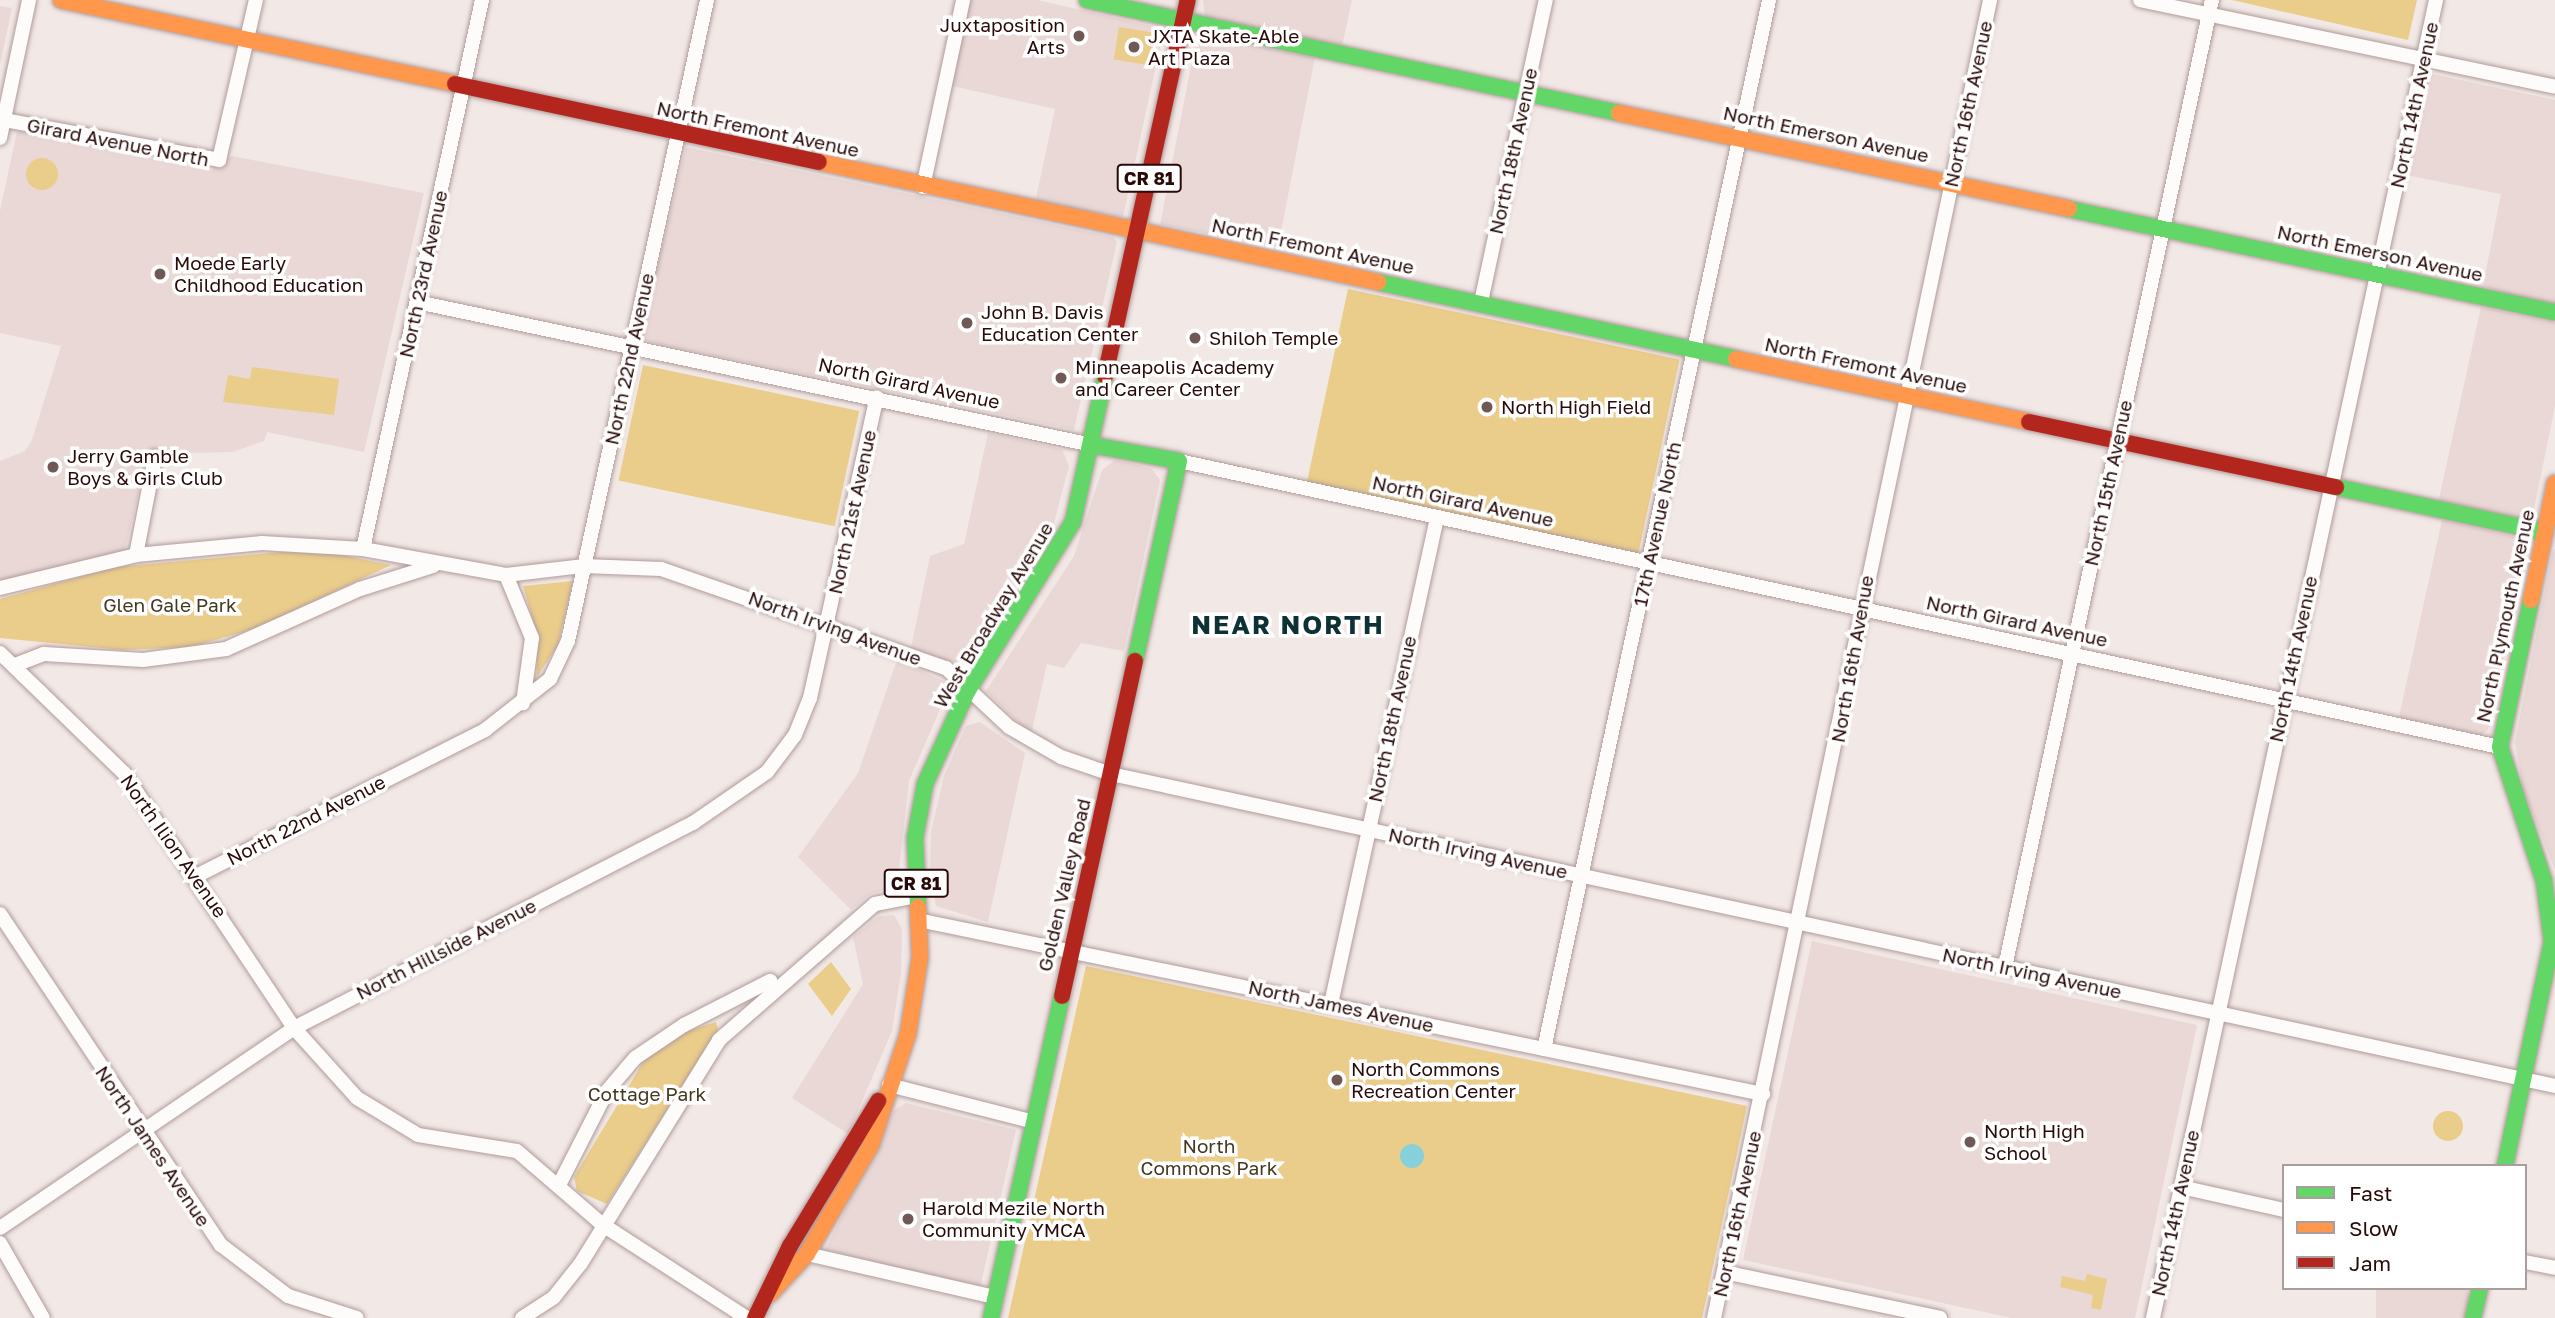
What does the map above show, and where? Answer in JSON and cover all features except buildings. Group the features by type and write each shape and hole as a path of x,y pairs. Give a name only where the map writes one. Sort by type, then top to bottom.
{"street":[{"path":"0,138 29,0"},
{"name":"North Fremont Avenue","path":"61,0 923,187 1482,302 1905,398 2550,533"},
{"path":"247,40 256,0"},
{"name":"North 23rd Avenue","path":"363,549 482,0"},
{"name":"North 22nd Avenue","path":"198,876 485,730 523,703 550,679 562,658 584,566 707,0"},
{"path":"923,187 963,0"},
{"name":"North Emerson Avenue","path":"1087,0 1526,90 2555,312"},
{"name":"West Broadway Avenue","path":"770,1294 807,1254 871,1145 916,996 919,920 915,838 925,783 967,692 1059,550 1092,445 1188,0"},
{"name":"North 18th Avenue","path":"1482,302 1546,0"},
{"name":"17th Avenue North","path":"1544,1049 1769,0"},
{"name":"North 16th Avenue","path":"1714,1318 1800,923 1860,609 1990,0"},
{"path":"2140,0 2210,7 2423,61 2555,87"},
{"name":"North 14th Avenue","path":"2153,1318 2436,0"},
{"name":"North 15th Avenue","path":"2005,967 2210,7"},
{"name":"Girard Avenue North","path":"4,120 211,162 224,149 247,40"},
{"name":"North Girard Avenue","path":"417,302 632,345 1092,445 1179,461 2500,747"},
{"name":"North 21st Avenue","path":"828,627 877,397"},
{"path":"136,555 155,457"},
{"name":"Golden Valley Road","path":"991,1318 1179,461"},
{"name":"North Plymouth Avenue","path":"2505,1164 2550,961 2553,913 2500,747 2550,533 2555,483"},
{"name":"North 18th Avenue","path":"1331,1004 1437,517"},
{"name":"North Irving Avenue","path":"0,588 136,555 262,543 363,549 438,565 506,575 584,566 661,569 946,668 967,692 1036,744 1111,774 2219,1011 2555,1086"},
{"name":"North Irving Avenue","path":"15,665 44,654 142,660 226,649 360,589 438,565"},
{"path":"506,575 532,638 523,703"},
{"name":"North Hillside Avenue","path":"0,1228 141,1129 294,1028 747,789 795,735 828,627"},
{"name":"North Ilion Avenue","path":"0,653 124,773 198,876 294,1028 328,1072 382,1116 436,1140 517,1151 560,1183 603,1225 747,1318"},
{"path":"522,1318 554,1297 603,1225 719,1040 796,968 875,904 917,897"},
{"name":"North James Avenue","path":"0,914 207,1228 241,1264 288,1296 357,1318"},
{"name":"North James Avenue","path":"919,920 1072,948 1763,1094"},
{"path":"560,1183 607,1091 635,1059 684,1025 796,968"},
{"path":"890,1085 1034,1122"},
{"name":"West Broadway Avenue","path":"755,1318 770,1294 790,1246 890,1085"},
{"path":"2181,1187 2282,1210"},
{"path":"0,1243 43,1318"},
{"path":"807,1254 995,1297"},
{"path":"2527,1262 2555,1268"},
{"path":"1724,1272 1934,1317"},
{"path":"2473,1318 2480,1290"}],"shaded area":[{"path":"970,0 1037,0 1164,29 1123,217 1035,203 1055,109 952,86"},
{"path":"1203,0 1352,0 1342,46 1205,16"},
{"path":"0,6 12,8 0,65"},
{"path":"1197,35 1315,58 1278,247 1160,224"},
{"path":"2432,74 2555,100 2555,309 2483,286 2501,194 2406,175 2425,78"},
{"path":"17,131 210,171 232,156 424,193 364,452 267,432 264,441 233,452 147,454 125,551 0,583 0,461 25,451 32,440 61,346 0,333 0,211"},
{"path":"686,147 1113,237 1117,242 1074,430 646,341 642,334"},
{"path":"2481,307 2555,323 2555,406 2534,509 2521,521 2438,503"},
{"path":"988,433 1062,449 1069,466 1051,534 965,660 955,663 911,648 930,556 964,544"},
{"path":"1115,460 1151,468 1160,480 1124,651 1081,643 1064,668 1047,664 1031,735 986,691 1074,556 1102,470"},
{"path":"2442,520 2520,538 2526,547 2489,728 2482,735 2399,717"},
{"path":"2555,549 2555,870 2523,789 2515,742"},
{"path":"897,660 946,682 948,691 909,781 898,879 892,889 870,894 851,910 798,857 858,773"},
{"path":"980,722 1025,753 988,922 936,906 930,876 931,832 944,776 966,726"},
{"path":"894,915 902,929 901,974 892,1031 848,1134 792,1098 863,984 853,937 879,916"},
{"name":"North High School","path":"1812,941 2197,1025 2135,1318 2012,1318 1743,1260"},
{"path":"906,1103 1016,1130 980,1288 825,1250 894,1110"},
{"path":"2376,1290 2468,1290 2468,1318 2376,1318"}],"green space":[{"path":"2232,0 2417,0 2408,40"},
{"name":"JXTA Skate-Able Art Plaza","path":"1119,27 1155,33 1149,65 1114,60"},
{"path":"42,158 53,163 58,174 53,185 42,190 31,185 26,174 31,163"},
{"path":"1348,289 1680,359 1638,555 1306,485"},
{"path":"643,365 859,411 835,526 618,480"},
{"path":"252,367 339,379 334,415 223,402 228,375 250,379"},
{"name":"Glen Gale Park","path":"282,552 336,554 391,565 257,628 191,647 122,650 0,638 0,599 116,567"},
{"path":"573,581 558,645 537,677 536,632 523,586"},
{"path":"831,962 851,989 832,1016 808,984"},
{"name":"North Commons Park","path":"1086,966 1747,1106 1702,1318 1008,1318"},
{"name":"Cottage Park","path":"716,1022 718,1029 607,1204 577,1191 574,1177 645,1059 687,1031"},
{"path":"2448,1111 2454,1112 2462,1120 2462,1132 2454,1140 2448,1141 2442,1140 2434,1132 2433,1126 2434,1120 2442,1112"},
{"path":"2087,1274 2107,1279 2101,1310 2091,1308 2093,1295 2060,1287 2062,1276 2085,1281"}],"water":[{"path":"1412,1144 1421,1147 1424,1156 1421,1165 1412,1168 1403,1165 1400,1156 1403,1147"}],"traffic: fast":[{"path":"1087,0 1619,113"},
{"path":"2069,209 2555,312"},
{"path":"1378,282 1736,359"},
{"path":"918,907 915,838 925,784 967,692 1073,522 1105,376"},
{"path":"1092,445 1179,461 1135,661"},
{"path":"2336,487 2545,532"},
{"path":"2505,1164 2552,942 2544,881 2500,747 2531,600"},
{"path":"991,1318 1062,996"},
{"path":"2473,1318 2480,1290"}],"traffic: slow":[{"path":"61,0 455,84"},
{"path":"1619,113 2069,209"},
{"path":"819,162 1378,282"},
{"path":"1736,359 2029,422"},
{"path":"2531,600 2555,483"},
{"path":"770,1294 807,1254 871,1145 908,1034 920,957 918,907"}],"traffic: jam":[{"path":"1105,376 1188,0"},
{"path":"455,84 819,162"},
{"path":"2029,422 2336,487"},
{"path":"1062,996 1135,661"},
{"path":"755,1318 790,1246 878,1101"}],"place":[{"name":"Juxtaposition Arts","path":"1079,36"},
{"name":"JXTA Skate-Able Art Plaza","path":"1134,47"},
{"name":"Moede Early Childhood Education","path":"160,274"},
{"name":"John B. Davis Education Center","path":"967,323"},
{"name":"Shiloh Temple","path":"1195,338"},
{"name":"Minneapolis Academy and Career Center","path":"1061,378"},
{"name":"North High Field","path":"1487,407"},
{"name":"Jerry Gamble Boys & Girls Club","path":"53,467"},
{"name":"North Commons Recreation Center","path":"1337,1080"},
{"name":"North High School","path":"1970,1142"},
{"name":"Harold Mezile North Community YMCA","path":"908,1219"}],"district":[{"name":"NEAR NORTH","path":"1288,625"}]}
